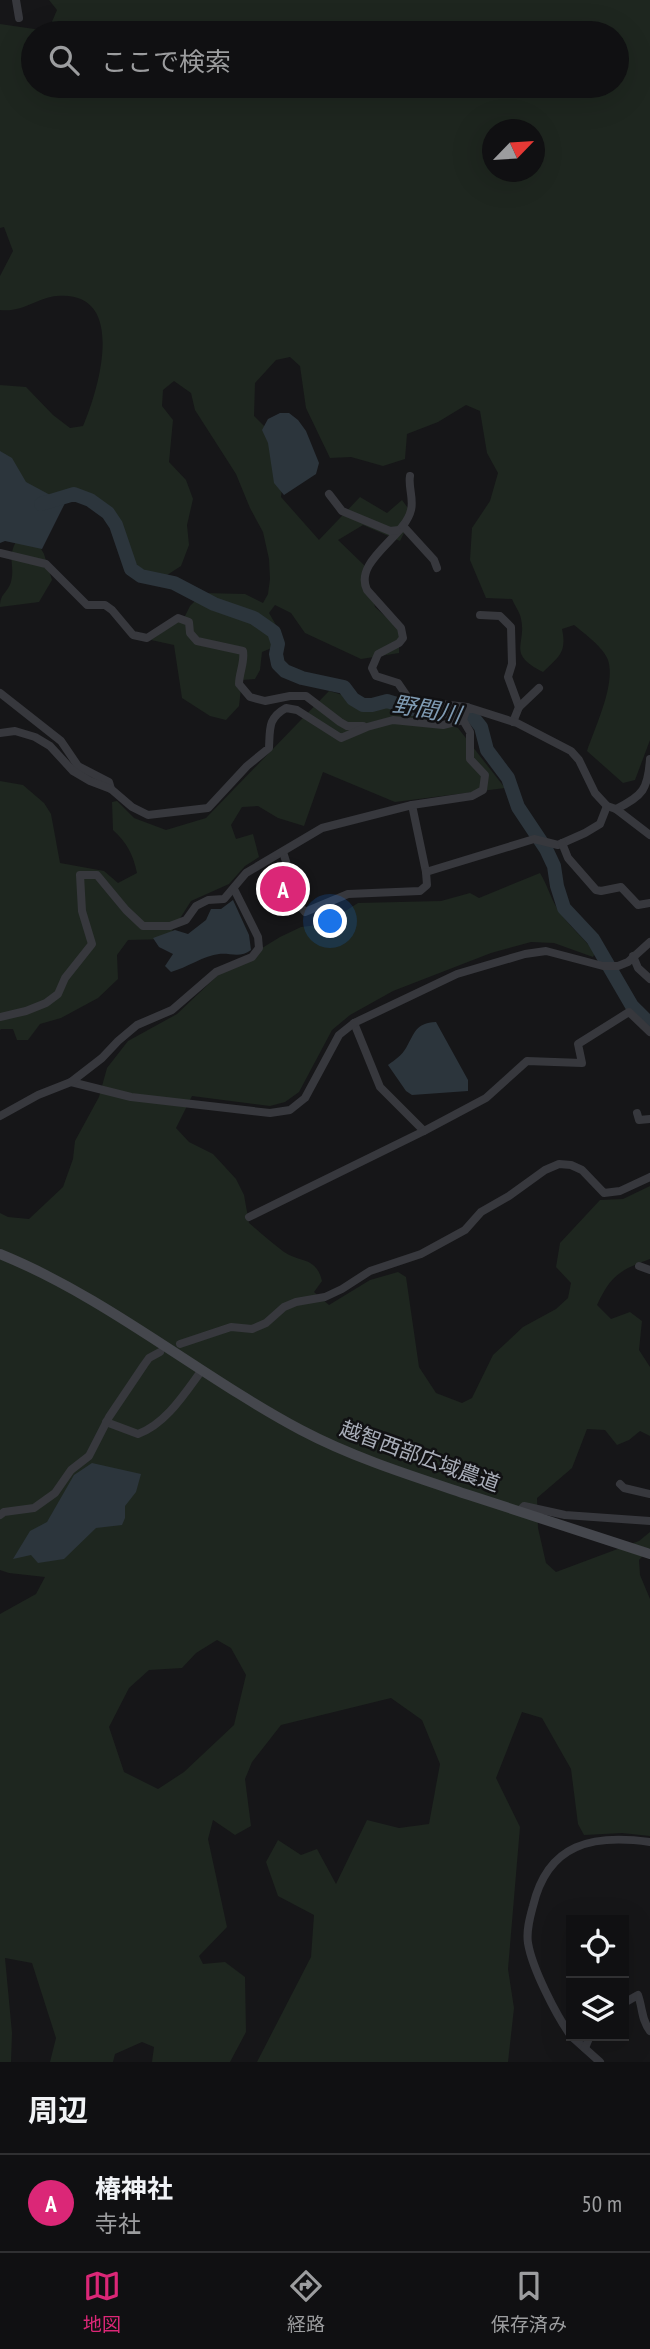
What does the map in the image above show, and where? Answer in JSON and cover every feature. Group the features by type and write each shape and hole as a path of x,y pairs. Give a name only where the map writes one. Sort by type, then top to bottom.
{"street":[{"path":"16,0 19,19"},
{"path":"410,476 412,508 401,528 364,574 363,583 367,590 401,628 403,638 378,654 372,668 376,676 398,683 417,706 441,704 467,707 513,722 570,751 579,760 595,793 607,806 616,809 650,835"},
{"path":"329,494 342,511 390,531 401,528"},
{"path":"401,528 434,560 437,568"},
{"path":"0,553 46,564 87,606 105,605 133,635 148,638 178,618 189,622 190,633 197,641 243,651 239,684 250,697 265,701 306,696 347,726 367,727"},
{"path":"480,615 500,616 511,628 512,664 508,677 519,707"},
{"path":"513,722 519,707 539,688"},
{"path":"0,693 61,741 78,766 109,782 111,789"},
{"path":"0,1017 26,1011 46,1003 58,994 65,978 92,944 82,911 80,875 97,874 126,910 143,926 170,926 186,920 196,906 208,900 224,899 246,873 322,828 412,805 472,796 483,790 485,775 470,759 470,732 463,720 467,707"},
{"path":"0,733 15,731 35,737 50,746 73,771 111,789 132,807 148,815 208,808 247,765 269,748 270,727 275,714 286,708 297,710 341,738 393,720 443,725 463,720"},
{"path":"616,809 643,792 649,777 650,759"},
{"path":"283,852 300,906 305,912 348,894 420,891 428,885 412,805"},
{"path":"426,872 534,839 558,845 585,834 600,824 607,806"},
{"path":"562,843 568,858 596,890 621,887 638,905 650,903"},
{"path":"0,1116 38,1095 71,1082 137,1025 172,1010 216,971 252,957 259,948 258,937 234,889"},
{"path":"71,1082 131,1097 270,1112 290,1110 305,1098 339,1035 354,1023 457,974 525,954 547,951 603,966 618,966 628,962 650,942"},
{"path":"633,956 638,968 650,979"},
{"path":"249,1217 486,1098 527,1061 582,1063 578,1044 629,1012 650,1032"},
{"path":"354,1023 380,1087 424,1131"},
{"path":"636,1113 639,1120 650,1119"},
{"path":"180,1344 231,1327 252,1329 266,1323 284,1307 325,1297 370,1270 421,1254 465,1230 481,1212 545,1170 559,1164 582,1170 604,1193 620,1191 650,1177"},
{"name":"越智西部広域農道","path":"0,1254 95,1301 223,1384 301,1430 346,1452 392,1470 650,1554"},
{"path":"639,1266 650,1270"},
{"path":"0,1516 4,1512 34,1508 55,1493 71,1470 89,1455 106,1422 149,1358 160,1352"},
{"path":"106,1422 138,1434 150,1429 181,1398 202,1370"},
{"path":"620,1484 624,1488 650,1494"},
{"path":"519,1511 524,1506 565,1516 650,1521"},
{"path":"566,2028 530,1955 527,1939 539,1887 556,1861 579,1844 611,1838 650,1842"},
{"path":"629,2000 638,1995 643,2021 650,2031"},
{"path":"577,2041 600,2062"},
{"path":"585,2048 588,2041"}],"shaded area":[{"path":"49,0 650,0 650,740 635,780 623,783 587,751 604,706 609,681 608,660 602,651 574,625 562,629 562,649 543,672 531,665 521,653 522,625 512,599 486,598 470,560 472,528 490,501 498,473 487,453 480,411 466,405 438,422 407,434 405,459 383,466 351,457 330,458 306,408 300,366 290,357 276,360 255,383 254,416 275,437 283,478 281,497 319,540 360,497 387,513 402,500 413,515 400,541 363,525 338,540 365,566 375,607 399,629 399,653 361,659 305,633 291,613 275,605 269,613 280,632 274,647 262,652 260,670 255,679 242,680 239,706 226,720 210,716 182,698 174,645 151,640 185,616 190,606 203,593 245,594 263,603 268,594 269,559 263,532 236,474 195,410 191,393 174,381 163,390 162,406 173,420 169,462 186,480 193,499 187,525 189,545 181,566 164,577 143,569 130,557 115,519 74,499 54,506 0,476 0,385 26,387 70,428 83,426 96,389 103,345 101,325 93,309 79,298 50,297 16,309 0,310 0,276 13,251 4,227 0,228 0,24 21,27 21,98 629,98 629,21 52,21 57,10"},
{"path":"280,413 289,413 298,420 306,431 319,463 316,474 284,495 274,483 268,443 262,430 268,419"},
{"path":"0,451 12,458 26,482 65,503 42,549 5,541 0,543"},
{"path":"19,537 37,542 44,554 52,580 39,602 0,607 1,599 11,582 12,555"},
{"path":"329,691 458,728 505,788 395,802 323,772 304,826 278,818 258,806 242,807 231,825 236,839 253,834 259,857 245,866 229,884 191,901 167,939 128,940 117,955 118,979 98,998 61,1018 40,1024 28,1040 17,1040 13,1029 0,1030 0,781 23,785 44,803 51,814 60,863 104,871 118,883 137,873 129,849 113,830 112,802 117,801 134,818 166,830 206,818"},
{"path":"540,873 558,910 595,953 593,957 554,943 531,942 491,953 393,991 350,1015 332,1030 299,1092 285,1102 270,1106 192,1096 176,1128 189,1142 213,1154 236,1179 244,1195 249,1223 284,1252 316,1267 322,1281 314,1292 329,1305 370,1280 398,1272 406,1277 419,1367 436,1393 462,1403 472,1398 493,1355 523,1327 556,1309 568,1298 571,1283 556,1267 560,1243 600,1200 623,1199 650,1186 650,1259 631,1267 612,1280 597,1305 611,1319 630,1312 642,1321 639,1350 650,1367 650,1436 640,1431 617,1445 605,1430 587,1429 572,1468 537,1498 538,1528 546,1563 556,1572 639,1541 650,1532 650,1548 639,1560 640,1575 650,1599 650,1836 622,1833 584,1835 578,1824 571,1769 542,1718 522,1712 496,1778 520,1827 508,1969 514,2008 508,2062 257,2062 311,1957 314,1915 278,1896 266,1862 278,1840 301,1855 317,1849 336,1884 367,1820 399,1828 429,1824 440,1764 422,1720 391,1698 281,1725 252,1762 245,1779 251,1826 235,1835 213,1820 208,1839 227,1927 199,1956 203,1964 225,1962 245,1977 246,2032 230,2062 152,2062 154,2047 142,2042 115,2054 113,2062 50,2062 56,2038 32,1963 5,1958 12,2033 11,2062 0,2062 0,1614 36,1594 45,1577 0,1570 0,1213 8,1217 29,1219 63,1187 73,1159 75,1141 99,1097 107,1068 128,1041 177,1014 217,976 280,937 301,927 325,924 358,903 441,901 470,893 479,898","holes":["217,1640 231,1648 246,1675 234,1725 184,1772 158,1789 124,1772 109,1727 129,1688 149,1670 182,1668 196,1653"]},
{"path":"233,900 249,935 251,950 240,955 214,955 171,972 165,966 173,954 159,947 153,938 175,930 188,934 206,920 211,909 221,909"},
{"path":"436,1022 468,1080 468,1091 412,1095 406,1091 388,1065 402,1053 420,1027"},
{"path":"92,1463 141,1474 136,1492 125,1506 122,1525 96,1528 64,1559 38,1563 31,1555 13,1559 30,1531 47,1522 74,1475"}],"waterway":[{"name":"野間川","path":"41,504 74,494 90,500 108,513 116,525 131,569 141,576 174,583 214,604 254,618 274,632 278,644 278,664 285,671 302,678 344,687 353,699 363,705 387,701 413,709 457,712 473,717 481,727 487,750 508,778 518,807 546,849 554,866 564,908 593,939 632,1006 650,1024"}],"place":[{"name":"椿神社","path":"283,889"}]}
